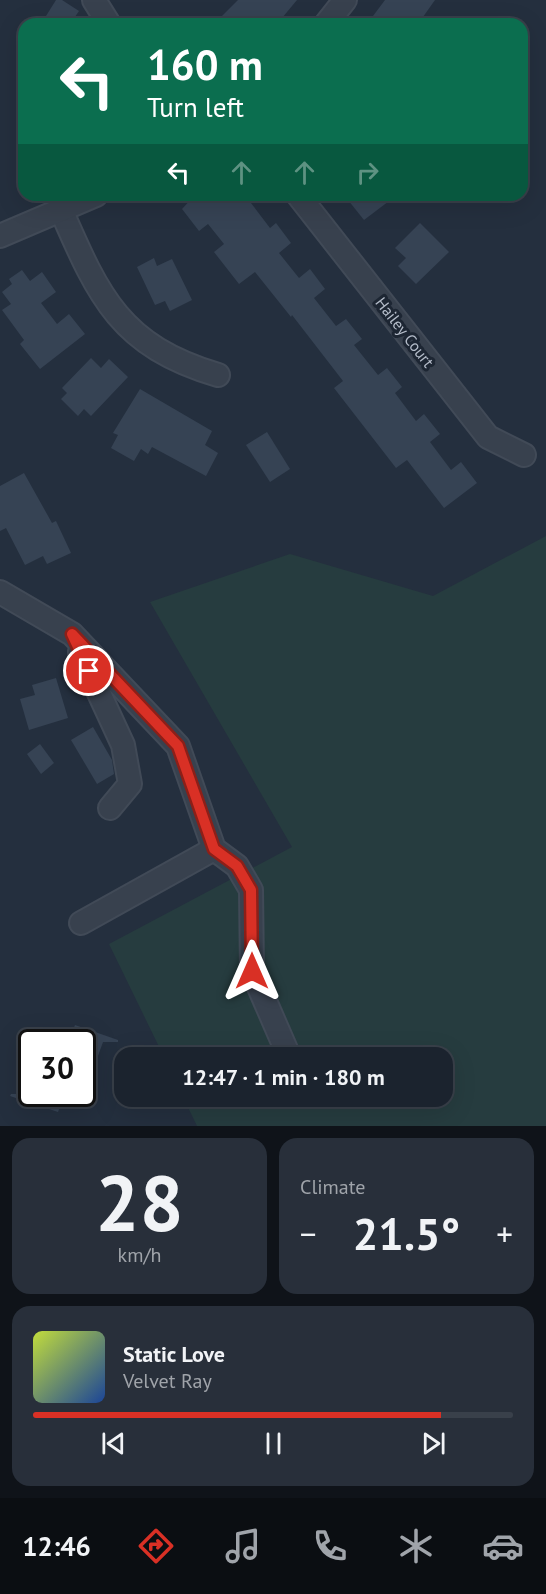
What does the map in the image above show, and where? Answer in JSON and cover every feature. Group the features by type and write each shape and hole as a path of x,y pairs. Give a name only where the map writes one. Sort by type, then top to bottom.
{"street":[{"path":"94,0 105,18"},
{"path":"331,18 345,0"},
{"path":"0,236 82,201"},
{"name":"Hailey Court","path":"303,201 488,437 524,455"},
{"path":"61,210 90,276 120,319 144,341 164,354 191,367 218,375"},
{"path":"0,592 72,634 178,746 214,849 237,866 251,890 252,971 285,1047"},
{"path":"72,634 123,745 130,784 110,807"},
{"path":"81,923 214,849"}],"green space":[{"path":"546,536 546,1126 197,1126 188,1107 453,1107 453,1047 159,1047 109,944 292,847 150,602 290,554 433,596"}],"building":[{"path":"56,0 62,0 79,11 74,18 45,18"},
{"path":"238,0 297,0 282,18 220,18"},
{"path":"385,0 435,0 422,18 372,18"},
{"path":"189,201 253,201 251,203 270,228 276,223 291,243 279,253 299,278 310,269 325,289 314,298 336,326 346,319 362,339 354,345 378,375 387,368 402,387 395,393 416,421 424,414 440,434 430,442 451,470 461,462 477,483 444,508 407,460 396,468 334,388 343,381 292,315 291,317 255,272 239,284 214,252 224,244 208,224 199,231 182,209"},
{"path":"349,201 389,201 364,220"},
{"path":"420,223 449,252 416,284 398,266 406,258 395,248"},
{"path":"154,258 157,266 172,259 192,300 170,311 165,301 155,305 137,267"},
{"path":"22,270 30,281 42,272 56,292 41,303 57,324 69,314 85,334 40,369 20,344 24,340 2,310 11,304 2,292 12,284 9,279"},
{"path":"91,358 101,368 109,359 128,377 91,416 84,409 78,416 61,399 67,393 62,388"},
{"path":"140,389 212,431 205,445 218,453 206,476 152,447 148,454 141,449 134,461 111,448 118,435 113,433"},
{"path":"267,432 290,469 270,482 246,445"},
{"path":"24,473 52,523 56,521 71,553 47,564 43,556 25,565 6,528 0,531 0,486"},
{"path":"56,678 68,718 29,730 20,699 35,695 32,685"},
{"path":"93,727 112,760 114,774 97,784 71,740"},
{"path":"40,744 54,763 41,774 27,754"},
{"path":"75,1025 86,1029 73,1029"},
{"path":"96,1032 118,1040 118,1042 103,1042 96,1062"},
{"path":"18,1094 18,1099 10,1096"},
{"path":"43,1107 60,1107 58,1112"}],"route":[{"path":"89,671 72,634 178,746 214,849 237,866 251,890 252,971"}]}
